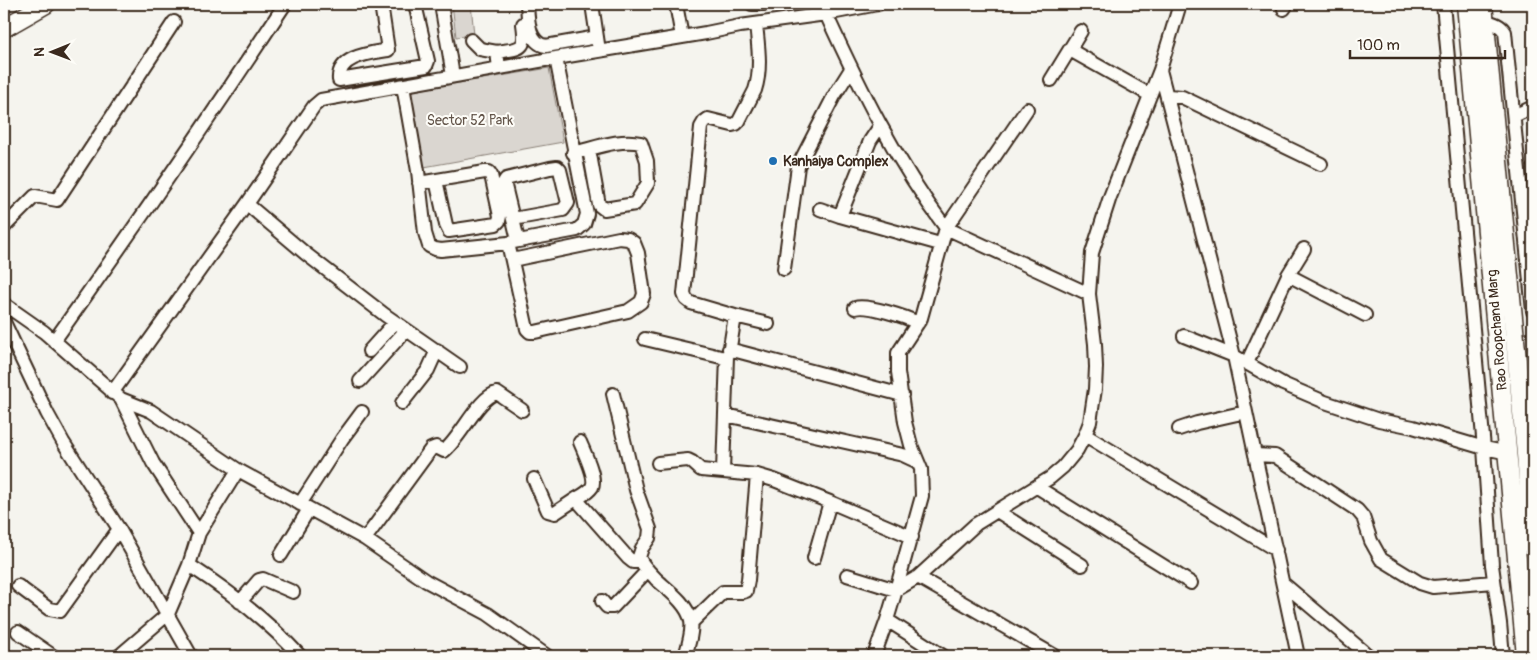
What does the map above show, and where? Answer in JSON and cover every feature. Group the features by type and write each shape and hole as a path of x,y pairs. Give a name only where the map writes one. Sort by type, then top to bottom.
{"main road":[{"path":"4,28 46,4"},
{"name":"Rao Roopchand Marg","path":"1466,4 1509,453 1526,656"},
{"name":"Rao Roopchand Marg","path":"1484,12 1533,546"}],"street":[{"path":"54,340 194,141 285,4"},
{"path":"380,4 392,72"},
{"path":"388,50 362,55 346,62 341,68 339,79 344,80 426,66 415,4"},
{"path":"441,4 453,76"},
{"path":"471,40 480,49 497,52 519,48 523,45 525,39 519,4"},
{"path":"527,4 530,30 538,45 546,46 598,36"},
{"path":"592,4 599,51"},
{"path":"676,4 682,37"},
{"path":"752,4 764,4"},
{"path":"117,396 314,106 321,100 878,4"},
{"path":"847,575 896,590 918,576 976,524 1038,486 1062,466 1077,450 1086,435 1095,389 1096,367 1095,344 1088,294 1090,265 1110,197 1160,70 1180,4"},
{"path":"1443,4 1484,448 1494,582 1503,656"},
{"path":"1484,12 1502,27 1505,32 1533,312"},
{"path":"826,14 880,126 946,228 1088,294"},
{"path":"4,227 35,196 57,200 174,22"},
{"path":"756,24 758,77 755,89 739,121 732,125 708,119 701,127 684,288 686,299 691,303 768,324"},
{"path":"1051,80 1081,31"},
{"path":"1070,50 1150,95"},
{"path":"497,52 499,68"},
{"path":"403,86 418,170 425,233 429,246 441,250 517,241 577,230 584,224 587,214 573,153 556,58"},
{"path":"784,270 798,166 834,96 851,69"},
{"path":"1160,70 1234,356 1298,656"},
{"path":"1168,96 1182,97 1321,164"},
{"path":"1514,116 1533,108"},
{"path":"874,656 912,537 922,496 921,469 911,445 905,422 898,372 898,353 918,323 925,307 940,244 946,228 1027,109"},
{"path":"840,216 870,141 880,126"},
{"path":"573,153 590,149 633,141 641,143 647,161 648,183 635,204 604,210 599,205 590,149"},
{"path":"512,260 619,238 628,239 634,243 638,253 644,294 641,302 628,311 530,332 527,329 512,260 517,241 504,182 506,179 550,168 560,170 568,203 567,206 563,210 513,219"},
{"path":"419,183 436,180 489,172 500,216 499,222 454,232 449,231 436,180"},
{"path":"247,204 306,254 395,322 460,366"},
{"path":"820,209 940,244"},
{"path":"517,241 530,256"},
{"path":"1247,363 1288,275 1304,249"},
{"path":"1288,275 1365,315"},
{"path":"4,304 54,340 117,396 151,411 238,470 366,539 426,581 488,614 547,656"},
{"path":"855,308 865,307 905,317 918,323"},
{"path":"723,471 728,353 735,316"},
{"path":"4,322 47,413 63,442 118,529 191,656"},
{"path":"369,351 395,322"},
{"path":"360,381 406,330"},
{"path":"1184,336 1234,356 1283,384 1325,402 1379,420 1413,427 1484,448 1509,453"},
{"path":"645,339 719,358 724,358 728,353"},
{"path":"402,403 428,370 437,350"},
{"path":"728,353 902,395"},
{"path":"366,539 431,449 436,447 444,451 451,446 491,394 497,393 522,410"},
{"path":"613,394 636,490 650,529 649,538 639,552 644,566"},
{"path":"117,396 153,462 199,533"},
{"path":"281,555 305,506 342,439 362,412"},
{"path":"1179,429 1246,412"},
{"path":"726,415 903,455 918,462"},
{"path":"1086,435 1276,550"},
{"path":"534,479 548,511 553,513 590,489 593,484 593,477 580,442"},
{"path":"1255,455 1275,456 1357,510 1363,516 1371,541 1381,559 1420,583 1433,587 1494,582"},
{"path":"658,463 688,460 700,470 757,475 830,502 912,537"},
{"path":"119,656 168,614 189,564 199,533 238,470"},
{"path":"692,622 723,592 746,591 757,475"},
{"path":"1038,486 1192,583"},
{"path":"576,499 628,558 644,566 680,601 692,622 685,656"},
{"path":"814,558 830,502"},
{"path":"997,511 1082,565"},
{"path":"18,586 49,609 60,611 118,529"},
{"path":"189,564 225,589 287,642 300,656"},
{"path":"602,601 607,606 613,607 644,566"},
{"path":"918,576 1055,656"},
{"path":"240,602 259,580 263,579 293,592"},
{"path":"1284,584 1369,656"},
{"path":"887,620 944,656"},
{"path":"18,632 53,656"}],"green space":[{"path":"452,4 471,4 474,35 456,37"},
{"name":"Sector 52 Park","path":"549,68 563,142 424,167 411,91"}],"place":[{"name":"Kanhaiya Complex","path":"773,161"}]}
